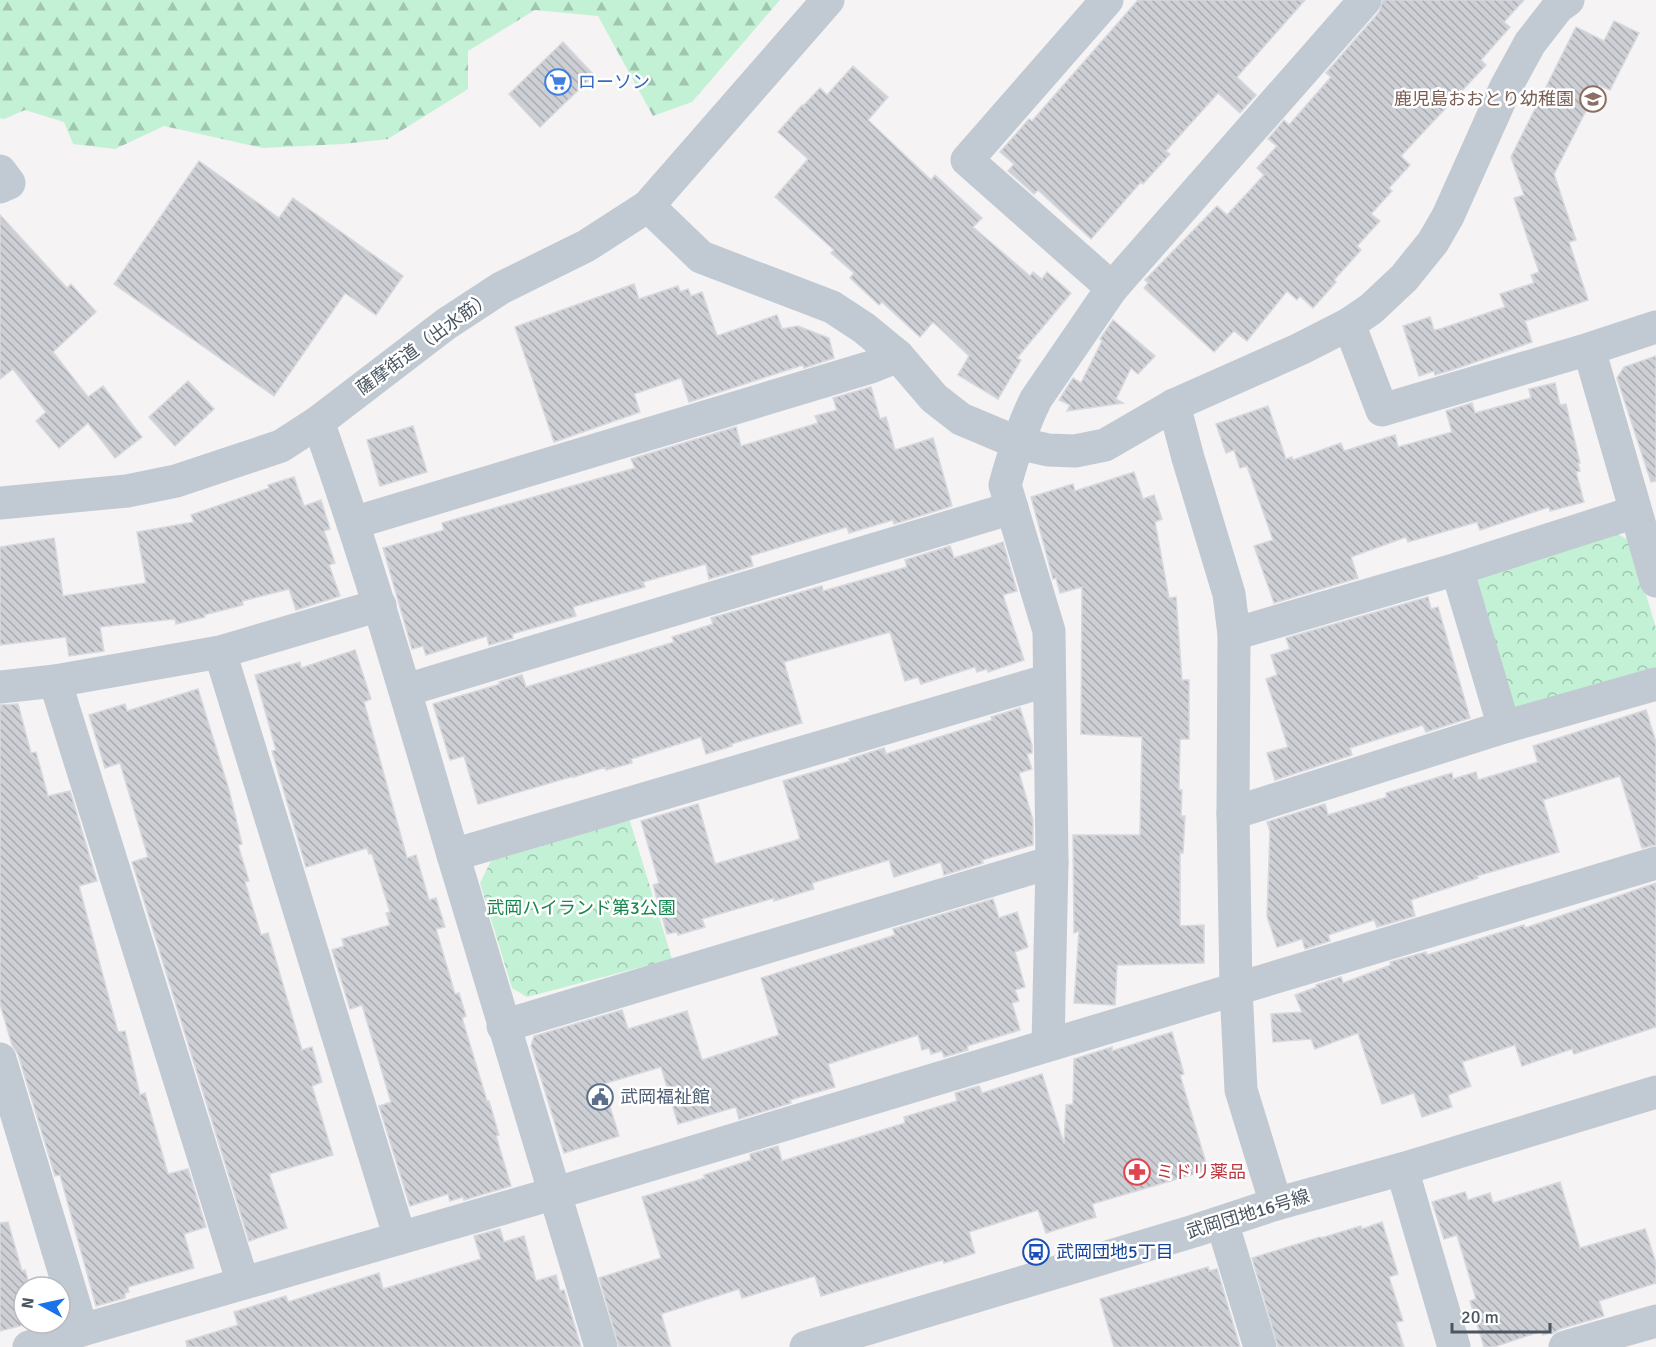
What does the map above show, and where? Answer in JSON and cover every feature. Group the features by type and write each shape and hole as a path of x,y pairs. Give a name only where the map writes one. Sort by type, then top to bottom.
{"street":[{"name":"薩摩街道（出水筋）","path":"0,502 127,491 176,481 281,446 318,422 447,324 501,288 586,246 648,206 828,0"},
{"path":"1107,0 967,160 1112,288"},
{"path":"1048,1045 1052,862 1049,631 1005,485 1017,443 1036,399 1112,288 1365,0"},
{"path":"648,206 701,256 832,307 864,328 898,356 934,398 961,419 1017,443 1047,450 1066,451 1105,445 1174,405 1300,349 1349,324 1371,309 1404,278 1433,242 1448,216 1505,89 1530,43 1558,7 1568,0"},
{"path":"0,171 9,183 0,187"},
{"path":"1349,324 1382,410 1656,327"},
{"path":"1589,349 1656,581"},
{"path":"353,523 849,374 898,356"},
{"path":"1174,405 1230,594 1234,634 1233,813 1236,988 1241,1090 1276,1204"},
{"path":"318,422 380,605 503,1026 601,1347"},
{"path":"406,690 1012,508"},
{"path":"1234,634 1457,569 1635,512"},
{"path":"1457,569 1504,727"},
{"path":"0,687 54,681 220,652 380,605"},
{"path":"220,652 399,1238"},
{"path":"453,855 1050,680"},
{"path":"54,681 243,1283"},
{"path":"1233,813 1504,727 1656,684"},
{"path":"503,1026 1052,862"},
{"path":"29,1347 554,1194 1656,863"},
{"path":"0,1059 82,1330"},
{"name":"武岡団地16号線","path":"806,1347 1276,1204 1402,1169 1656,1092"},
{"path":"1402,1169 1454,1347"},
{"path":"1222,1222 1260,1347"},
{"path":"1565,1347 1656,1321"}],"green space":[{"path":"0,0 780,0 692,102 653,116 598,16 535,10 468,51 468,89 388,139 263,148 164,126 115,149 73,144 64,122 25,110 4,119 0,118"},
{"path":"1616,533 1630,541 1656,628 1656,672 1524,713 1508,705 1472,588 1479,573"},
{"name":"武岡ハイランド第3公園","path":"629,818 672,959 527,997 512,988 480,883 491,861"}],"building":[{"path":"1138,0 1305,0 1237,77 1256,95 1240,113 1218,93 1166,151 1170,154 1143,184 1141,182 1091,239 1038,190 1034,194 1008,171 1014,164 1000,152 1029,119 1032,121"},
{"path":"1383,0 1524,0 1504,22 1510,27 1481,60 1486,65 1401,156 1410,165 1389,188 1392,191 1371,214 1380,221 1357,246 1361,250 1334,280 1336,282 1313,308 1300,296 1297,300 1287,291 1247,341 1234,331 1214,352 1144,288 1148,283 1145,280 1217,206 1227,215 1264,175 1257,168 1277,146 1268,139 1284,120 1289,125 1331,77 1326,73 1379,12"},
{"path":"1614,21 1639,33 1610,90 1599,85 1554,174 1576,240 1569,242 1588,300 1525,321 1532,342 1435,375 1434,371 1419,376 1403,326 1430,317 1434,330 1440,329 1505,307 1500,294 1534,283 1531,275 1539,272 1514,198 1524,195 1511,157 1576,27 1604,41"},
{"path":"563,42 594,75 540,127 509,94"},
{"path":"853,66 888,97 868,120 931,180 935,175 982,218 973,227 1030,276 1033,272 1042,279 1047,272 1071,293 1017,358 1021,360 998,399 958,375 969,356 933,322 920,337 882,302 879,305 850,278 854,273 831,253 834,250 775,197 808,159 778,132 820,88 827,95"},
{"path":"199,161 279,218 293,198 403,276 376,315 345,293 274,396 114,284"},
{"path":"0,215 67,288 71,284 96,312 53,352 88,397 103,386 142,437 115,458 88,423 59,448 36,421 46,412 13,369 0,379"},
{"path":"634,284 639,299 678,286 680,292 688,289 691,296 702,292 717,336 777,315 782,329 798,326 829,338 834,358 804,368 803,365 689,402 681,378 634,394 640,412 554,442 515,327"},
{"path":"1113,320 1155,356 1138,374 1131,368 1116,399 1123,403 1067,411 1070,405 1059,400 1073,378 1081,383 1102,341 1100,339"},
{"path":"1656,356 1656,481 1651,482 1617,378 1624,367"},
{"path":"188,381 214,409 175,446 149,417"},
{"path":"1555,383 1560,405 1566,404 1580,463 1578,463 1580,471 1576,472 1584,502 1550,511 1549,507 1480,530 1477,522 1408,542 1406,537 1351,557 1358,578 1274,603 1254,546 1273,540 1247,466 1240,468 1234,450 1226,453 1216,424 1268,406 1286,459 1292,457 1293,460 1341,443 1344,451 1395,435 1398,447 1452,432 1446,411 1472,403 1475,413 1531,398 1529,389"},
{"path":"871,387 880,419 886,417 895,450 933,438 952,506 894,524 893,520 849,533 847,527 750,556 753,566 709,579 706,564 643,582 645,587 573,607 576,616 512,634 513,638 489,645 487,636 426,655 423,646 412,649 383,548 444,530 442,523 635,468 631,459 736,427 741,446 818,423 815,416 837,410 833,398"},
{"path":"413,426 427,472 380,486 367,440"},
{"path":"1134,472 1143,499 1154,495 1162,519 1155,522 1169,598 1176,597 1182,680 1189,680 1189,739 1180,739 1179,790 1182,790 1181,816 1185,816 1183,853 1180,853 1180,926 1204,925 1204,963 1117,965 1115,1005 1074,1003 1079,931 1074,933 1073,835 1140,835 1142,737 1081,734 1082,587 1060,593 1056,578 1053,579 1031,497 1073,484 1075,491"},
{"path":"294,477 304,506 321,500 330,529 324,531 335,563 329,565 340,596 296,610 289,589 242,601 243,605 176,624 175,619 100,627 104,651 69,656 66,637 0,645 0,547 54,538 63,596 146,583 137,532 194,522 191,515"},
{"path":"1003,542 1017,591 1003,595 1024,660 988,672 987,669 977,672 975,667 921,684 918,677 905,681 890,632 784,662 802,723 731,744 732,746 706,754 701,737 631,759 632,763 606,770 606,767 478,804 464,756 450,760 433,704 522,675 526,687 674,642 672,637 713,624 711,618 822,586 823,591 907,567 905,560 950,546 954,558"},
{"path":"1428,597 1431,609 1438,607 1470,718 1426,732 1423,725 1350,748 1352,755 1275,780 1267,753 1288,747 1266,679 1277,675 1271,655 1290,649 1286,638"},
{"path":"355,650 371,699 364,702 407,858 416,855 429,900 436,898 445,927 436,929 455,994 459,993 466,1016 462,1018 499,1135 496,1136 511,1186 464,1200 463,1197 450,1201 448,1194 410,1206 379,1106 391,1102 362,1005 350,1009 332,950 344,946 342,939 390,925 386,913 390,912 372,854 369,854 367,848 306,867 272,751 276,750 255,675 300,662 301,668"},
{"path":"198,689 229,790 242,844 238,845 249,881 245,882 261,935 268,933 302,1050 312,1047 322,1082 312,1086 333,1155 269,1174 287,1228 249,1241 132,862 148,857 120,763 105,768 89,715 125,704 127,711"},
{"path":"18,704 31,753 36,752 48,796 70,791 97,881 79,886 118,1032 125,1031 140,1095 145,1093 168,1174 188,1169 206,1227 184,1234 194,1268 128,1287 129,1292 125,1293 125,1298 96,1306 60,1175 55,1176 18,1054 12,1045 0,1004 0,705"},
{"path":"1020,708 1032,745 1032,753 1027,754 1032,769 1019,773 1033,820 1033,845 982,860 983,863 944,875 941,862 894,877 889,860 812,883 814,889 702,919 705,927 678,935 677,932 667,934 653,885 659,883 641,821 698,804 715,864 800,839 783,781 884,748 886,754 992,720 991,717"},
{"path":"1646,710 1656,742 1656,845 1642,848 1620,776 1543,800 1559,852 1477,876 1478,878 1411,900 1415,916 1377,927 1374,920 1328,935 1330,941 1305,949 1302,939 1277,947 1267,916 1270,831 1267,822 1325,804 1328,815 1387,797 1386,793 1452,773 1453,779 1476,772 1478,780 1538,762 1533,746"},
{"path":"1656,883 1656,1027 1574,1054 1572,1049 1522,1066 1515,1045 1462,1062 1471,1086 1448,1095 1452,1107 1422,1117 1414,1093 1382,1104 1358,1033 1315,1049 1311,1039 1273,1042 1271,1014 1302,1012 1295,995 1317,987 1316,985 1341,977 1343,983 1391,965 1390,962 1426,952 1427,955 1524,925 1525,928"},
{"path":"993,899 999,918 1017,912 1028,947 1015,952 1025,987 1015,990 1019,1001 1012,1003 1020,1030 967,1046 968,1050 944,1057 942,1051 931,1054 929,1048 922,1050 918,1035 828,1064 835,1087 790,1100 791,1103 739,1119 736,1107 678,1124 661,1067 603,1084 619,1136 564,1153 531,1046 534,1036 622,1010 628,1029 687,1011 702,1060 779,1035 761,978 895,935 893,929"},
{"path":"1172,1032 1184,1074 1180,1075 1208,1170 1092,1204 1096,1217 1046,1233 1038,1210 969,1232 975,1253 944,1263 943,1260 821,1296 815,1276 742,1298 739,1289 661,1314 671,1347 619,1347 599,1278 661,1258 642,1197 705,1178 704,1175 751,1160 750,1154 778,1146 782,1161 905,1123 904,1117 957,1101 955,1093 979,1086 982,1093 1042,1074 1064,1144 1066,1105 1073,1104 1074,1059 1112,1047 1112,1051"},
{"path":"1560,1182 1580,1248 1645,1229 1656,1263 1656,1283 1599,1301 1604,1316 1560,1329 1552,1334 1552,1332 1543,1335 1542,1331 1494,1347 1484,1347 1470,1301 1476,1299 1457,1235 1444,1239 1432,1202 1465,1192 1468,1200 1490,1193 1493,1203"},
{"path":"8,1222 22,1271 25,1270 26,1275 12,1275 12,1328 0,1331 0,1223"},
{"path":"1382,1222 1398,1274 1389,1277 1403,1321 1396,1322 1404,1347 1278,1347 1252,1258 1320,1237 1361,1226 1362,1229"},
{"path":"500,1229 504,1242 524,1236 536,1281 556,1275 560,1291 564,1290 581,1347 187,1347 186,1341 238,1325 234,1312 286,1296 288,1302 379,1273 383,1289 481,1259 474,1236"},
{"path":"1208,1267 1209,1271 1217,1269 1240,1347 1114,1347 1100,1299"}],"place":[{"name":"ローソン","path":"558,82"},
{"name":"鹿児島おおとり幼稚園","path":"1593,99"},
{"name":"武岡福祉館","path":"600,1097"},
{"name":"ミドリ薬品","path":"1137,1172"},
{"name":"武岡団地5丁目","path":"1036,1252"}]}
